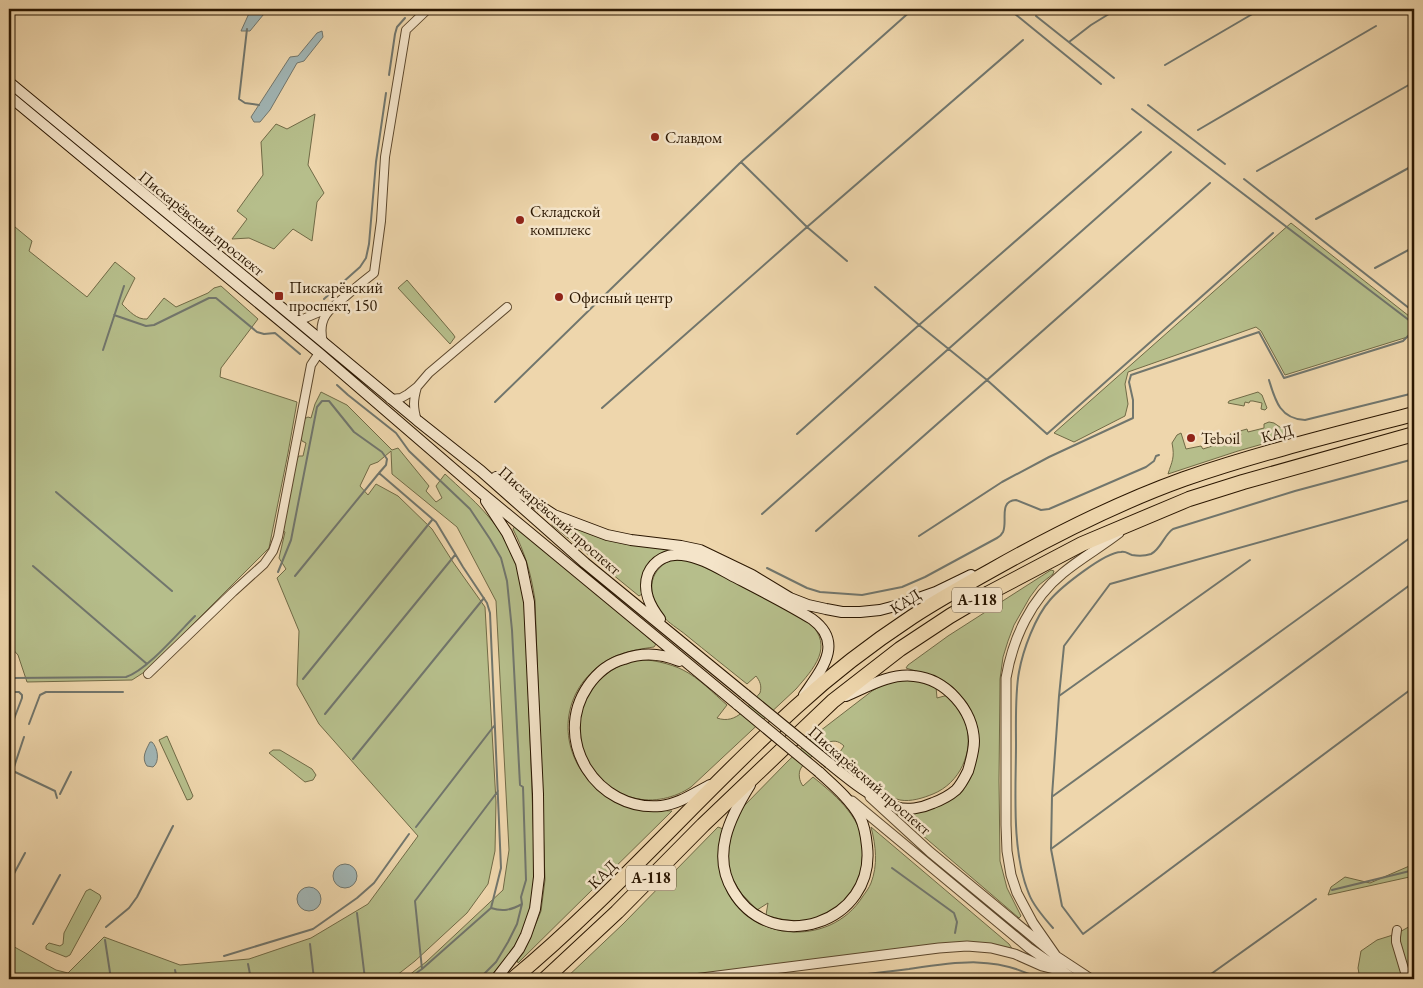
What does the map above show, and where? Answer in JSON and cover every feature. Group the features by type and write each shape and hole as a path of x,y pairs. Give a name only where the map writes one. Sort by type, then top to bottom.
{"highway":[{"name":"КАД","path":"513,979 603,897 797,706 861,653 913,616 1037,545 1134,498 1236,462 1414,414"},
{"name":"А-118","path":"545,979 617,912 703,825 833,701 900,649 989,593 1082,544 1189,500 1243,482 1414,434"}],"main road":[{"name":"Пискарёвский проспект","path":"9,82 294,317 390,399 481,471 585,563 863,790"},
{"name":"Пискарёвский проспект","path":"9,96 319,353 478,490 842,793"},
{"path":"481,471 498,478 531,501 562,519 608,535 700,550 752,576 790,598 808,605 842,612 880,610 918,600 1007,557 1037,545"},
{"path":"478,490 506,533 521,562 529,602 538,794 539,877 535,910 519,948 496,979"},
{"path":"669,632 651,608 647,597 646,585 648,574 653,565 662,559 676,555 699,559 802,613 821,626 826,634 829,648 821,670 797,706"},
{"path":"701,674 682,662 666,656 647,653 615,662 598,673 582,694 574,719 574,736 585,767 600,786 619,799 630,803 641,806 661,806 678,802 720,780"},
{"path":"833,701 890,678 916,676 945,688 964,709 971,726 974,741 972,760 965,777 956,790 943,799 917,808 897,807 863,790"},
{"path":"756,776 731,819 725,840 723,859 729,885 738,900 760,918 775,924 788,926 804,925 828,919 836,915 850,901 863,881 867,871 866,836 859,816 842,793"}],"street":[{"path":"323,342 321,326 328,311 374,272 381,220 385,157 406,30 428,9"},
{"path":"390,399 401,398 417,387 429,373 507,307"},
{"path":"294,317 303,319 322,311 328,311"},
{"path":"148,674 264,564 273,551 278,537 311,365 319,353"},
{"path":"417,387 413,400 418,421"},
{"path":"1056,956 1032,923 1017,893 1011,875 1007,851 1005,702 1009,658 1020,630 1042,593 1077,562 1135,522"},
{"name":"Пискарёвский проспект","path":"863,790 930,852 1056,956 1091,979"},
{"name":"Пискарёвский проспект","path":"842,793 1029,948 1074,979"},
{"path":"1397,930 1396,942 1407,979"},
{"path":"694,979 967,946 991,948 1015,954 1042,966 1062,971"}],"green space":[{"path":"315,114 308,165 324,193 317,202 312,241 293,229 274,249 249,238 232,239 247,219 237,211 263,175 261,142 276,124 287,129"},
{"path":"9,222 32,241 29,251 87,297 115,262 135,278 122,304 133,314 143,319 147,319 164,298 176,307 221,286 258,319 221,368 220,377 297,402 269,548 146,671 132,680 27,682 18,655 9,645"},
{"path":"1291,223 1414,320 1414,335 1285,375 1261,331 1256,327 1128,372 1125,384 1128,404 1125,416 1074,442 1054,433"},
{"path":"407,280 453,334 455,337 450,344 398,288"},
{"path":"321,392 347,405 392,450 398,448 429,486 426,491 436,502 442,498 436,486 445,474 493,522 508,545 516,563 525,600 535,875 532,908 522,933 510,955 488,979 404,979 426,962 503,890 509,850 496,601 457,527 392,474 391,451 378,462 370,465 360,486 368,495 376,484 398,496 432,529 485,607 496,802 495,851 488,884 467,913 415,961 392,979 9,979 9,944 56,970 68,973 104,937 180,965 249,959 311,938 368,904 418,836 319,724 297,685 299,631 277,578 286,569 279,558 285,532 282,530 296,460 299,456 303,456 306,443 302,441 300,436 304,419 311,418"},
{"path":"1258,392 1262,395 1267,408 1265,410 1261,409 1262,403 1253,401 1245,402 1244,406 1228,403 1229,401"},
{"path":"1274,423 1291,436 1168,474 1173,456 1172,443 1177,435 1181,433 1186,449 1201,446 1203,449 1231,440 1230,434 1232,437 1241,435 1240,431 1247,429 1248,432 1264,428 1264,424"},
{"path":"553,521 604,538 669,549 670,551 663,553 642,594 639,596 552,525"},
{"path":"515,526 656,644 654,647 615,656 594,670 582,684 573,699 569,715 568,732 577,764 600,791 625,806 645,810 672,811 518,963 517,960 532,933 541,911 545,880 535,600 527,563 513,529"},
{"path":"671,560 684,560 699,564 736,581 810,623 817,632 821,649 815,665 796,689 691,787 678,794 649,800 627,796 610,788 595,774 584,759 580,730 581,712 589,693 600,680 627,662 635,660 653,661 673,666 695,677 727,705 717,718 724,719 736,717 742,713 761,690 756,676 747,684 662,615 652,592 653,577 663,565"},
{"path":"1051,570 1054,571 1053,574 1039,585 1014,625 1003,657 1000,679 1000,861 1007,888 1021,916 1019,918 894,811 904,810 960,790 974,722 967,703 953,687 941,679 906,668 948,636"},
{"path":"899,679 923,681 936,687 937,698 948,695 961,712 968,735 968,745 963,765 951,782 933,794 913,800 900,800 866,783 836,758 844,746 835,741 827,743 815,752 802,766 799,772 800,779 803,786 813,777 844,805 856,822 863,844 860,880 843,902 834,910 813,919 790,920 766,915 768,903 757,910 741,893 728,868 726,855 735,818 743,807 820,731 872,691 884,684"},
{"path":"167,736 193,796 191,799 187,800 159,740"},
{"path":"273,750 280,750 312,769 316,775 313,780 305,782 269,753"},
{"path":"718,827 723,829 719,855 723,881 733,901 749,917 767,927 788,932 809,931 830,925 848,913 870,885 875,869 876,855 871,827 1009,944 1013,950 973,943 664,979 565,979 623,924"},
{"path":"1414,864 1414,876 1328,895 1331,887 1345,877 1370,883"},
{"path":"90,889 100,895 101,898 70,955 66,957 46,949 49,943 60,946 63,944 64,933 86,891"},
{"path":"1414,924 1414,979 1360,979 1358,968 1361,951 1377,940 1396,934"}],"shaded area":[{"path":"251,9 268,9 250,31 241,31"},
{"path":"322,31 323,37 304,61 297,63 270,110 260,122 254,122 251,117 290,57 298,56 317,33"},
{"path":"150,742 156,748 157,755 157,762 153,767 147,766 144,760"},
{"path":"345,864 354,867 357,876 354,885 345,888 336,885 333,876 336,867"},
{"path":"309,887 318,890 321,899 318,908 309,911 300,908 297,899 300,890"}],"waterway":[{"path":"495,402 741,162 913,9"},
{"path":"1009,9 1101,84"},
{"path":"1069,42 1091,25 1117,9"},
{"path":"1165,65 1261,9"},
{"path":"1036,16 1114,78"},
{"path":"389,75 395,34 397,27 405,18"},
{"path":"1198,130 1376,26"},
{"path":"247,29 239,99 245,103 259,105"},
{"path":"602,408 1023,40"},
{"path":"1257,171 1414,82"},
{"path":"324,299 360,267 366,258 369,244 376,162 386,93"},
{"path":"1148,105 1225,164"},
{"path":"1132,109 1414,324"},
{"path":"797,434 1141,132"},
{"path":"762,514 1171,152"},
{"path":"741,162 807,227 847,261"},
{"path":"1316,219 1414,165"},
{"path":"1244,179 1414,312"},
{"path":"816,531 1210,183"},
{"path":"875,287 987,380 1047,434 1273,233"},
{"path":"1375,268 1414,247"},
{"path":"103,350 124,286"},
{"path":"114,315 146,326 154,325 209,298 216,298 257,332 264,334 275,333 300,354"},
{"path":"303,307 311,308 317,305"},
{"path":"919,536 1002,482 1049,457 1133,418 1133,400 1129,382 1131,375 1259,332 1284,378 1403,341 1414,330"},
{"path":"1269,380 1276,401 1284,412 1297,419 1305,420 1414,393"},
{"path":"337,385 396,433 409,451 470,509 501,558 507,581 512,630 520,785 523,787 526,880 517,924 496,962 479,979"},
{"path":"278,572 291,540 317,407 322,401 329,401 354,432 382,452 387,459 386,465 379,473 436,522 487,603 490,613 501,868 491,908 422,969 408,979"},
{"path":"767,568 807,588 820,592 862,595 902,587 925,577 999,537 1003,533 1005,508 1010,501 1016,500 1041,510 1049,509 1146,467 1159,455"},
{"path":"1053,928 1036,907 1023,877 1017,840 1015,800 1018,680 1027,644 1039,615 1050,600 1063,587 1105,558 1121,552 1137,556 1151,554 1173,529 1295,491 1414,459"},
{"path":"295,576 379,473"},
{"path":"56,492 172,591"},
{"path":"1414,499 1110,584 1064,646 1052,796 1051,849 1062,906 1083,934 1414,687"},
{"path":"303,679 432,520"},
{"path":"1053,796 1414,535"},
{"path":"325,714 455,555"},
{"path":"1059,696 1250,560"},
{"path":"33,566 147,664"},
{"path":"1051,849 1414,582"},
{"path":"353,759 484,598"},
{"path":"13,678 126,677 153,659 195,616"},
{"path":"9,692 19,692 22,695 9,732"},
{"path":"29,724 40,695 46,692 123,692"},
{"path":"416,827 494,726"},
{"path":"9,782 24,737"},
{"path":"13,771 55,791 57,798"},
{"path":"60,794 71,772"},
{"path":"422,969 415,901 498,791"},
{"path":"106,927 129,908 137,897 173,826"},
{"path":"224,956 313,929 357,898 374,883 409,834"},
{"path":"9,883 25,853"},
{"path":"892,868 954,913 957,922 955,933"},
{"path":"1332,890 1414,870"},
{"path":"33,924 60,875"},
{"path":"1211,974 1316,899"},
{"path":"491,908 507,910 522,904"},
{"path":"357,913 365,979"},
{"path":"105,940 111,979"},
{"path":"310,944 314,979"},
{"path":"833,979 943,964 975,962 1007,966 1039,979"},
{"path":"248,964 251,979"},
{"path":"175,970 177,979"}],"place":[{"name":"Славдом","path":"655,137"},
{"name":"Складской комплекс","path":"520,220"},
{"name":"Пискарёвский проспект, 150","path":"279,296"},
{"name":"Офисный центр","path":"559,297"},
{"name":"Teboil","path":"1191,438"}]}
